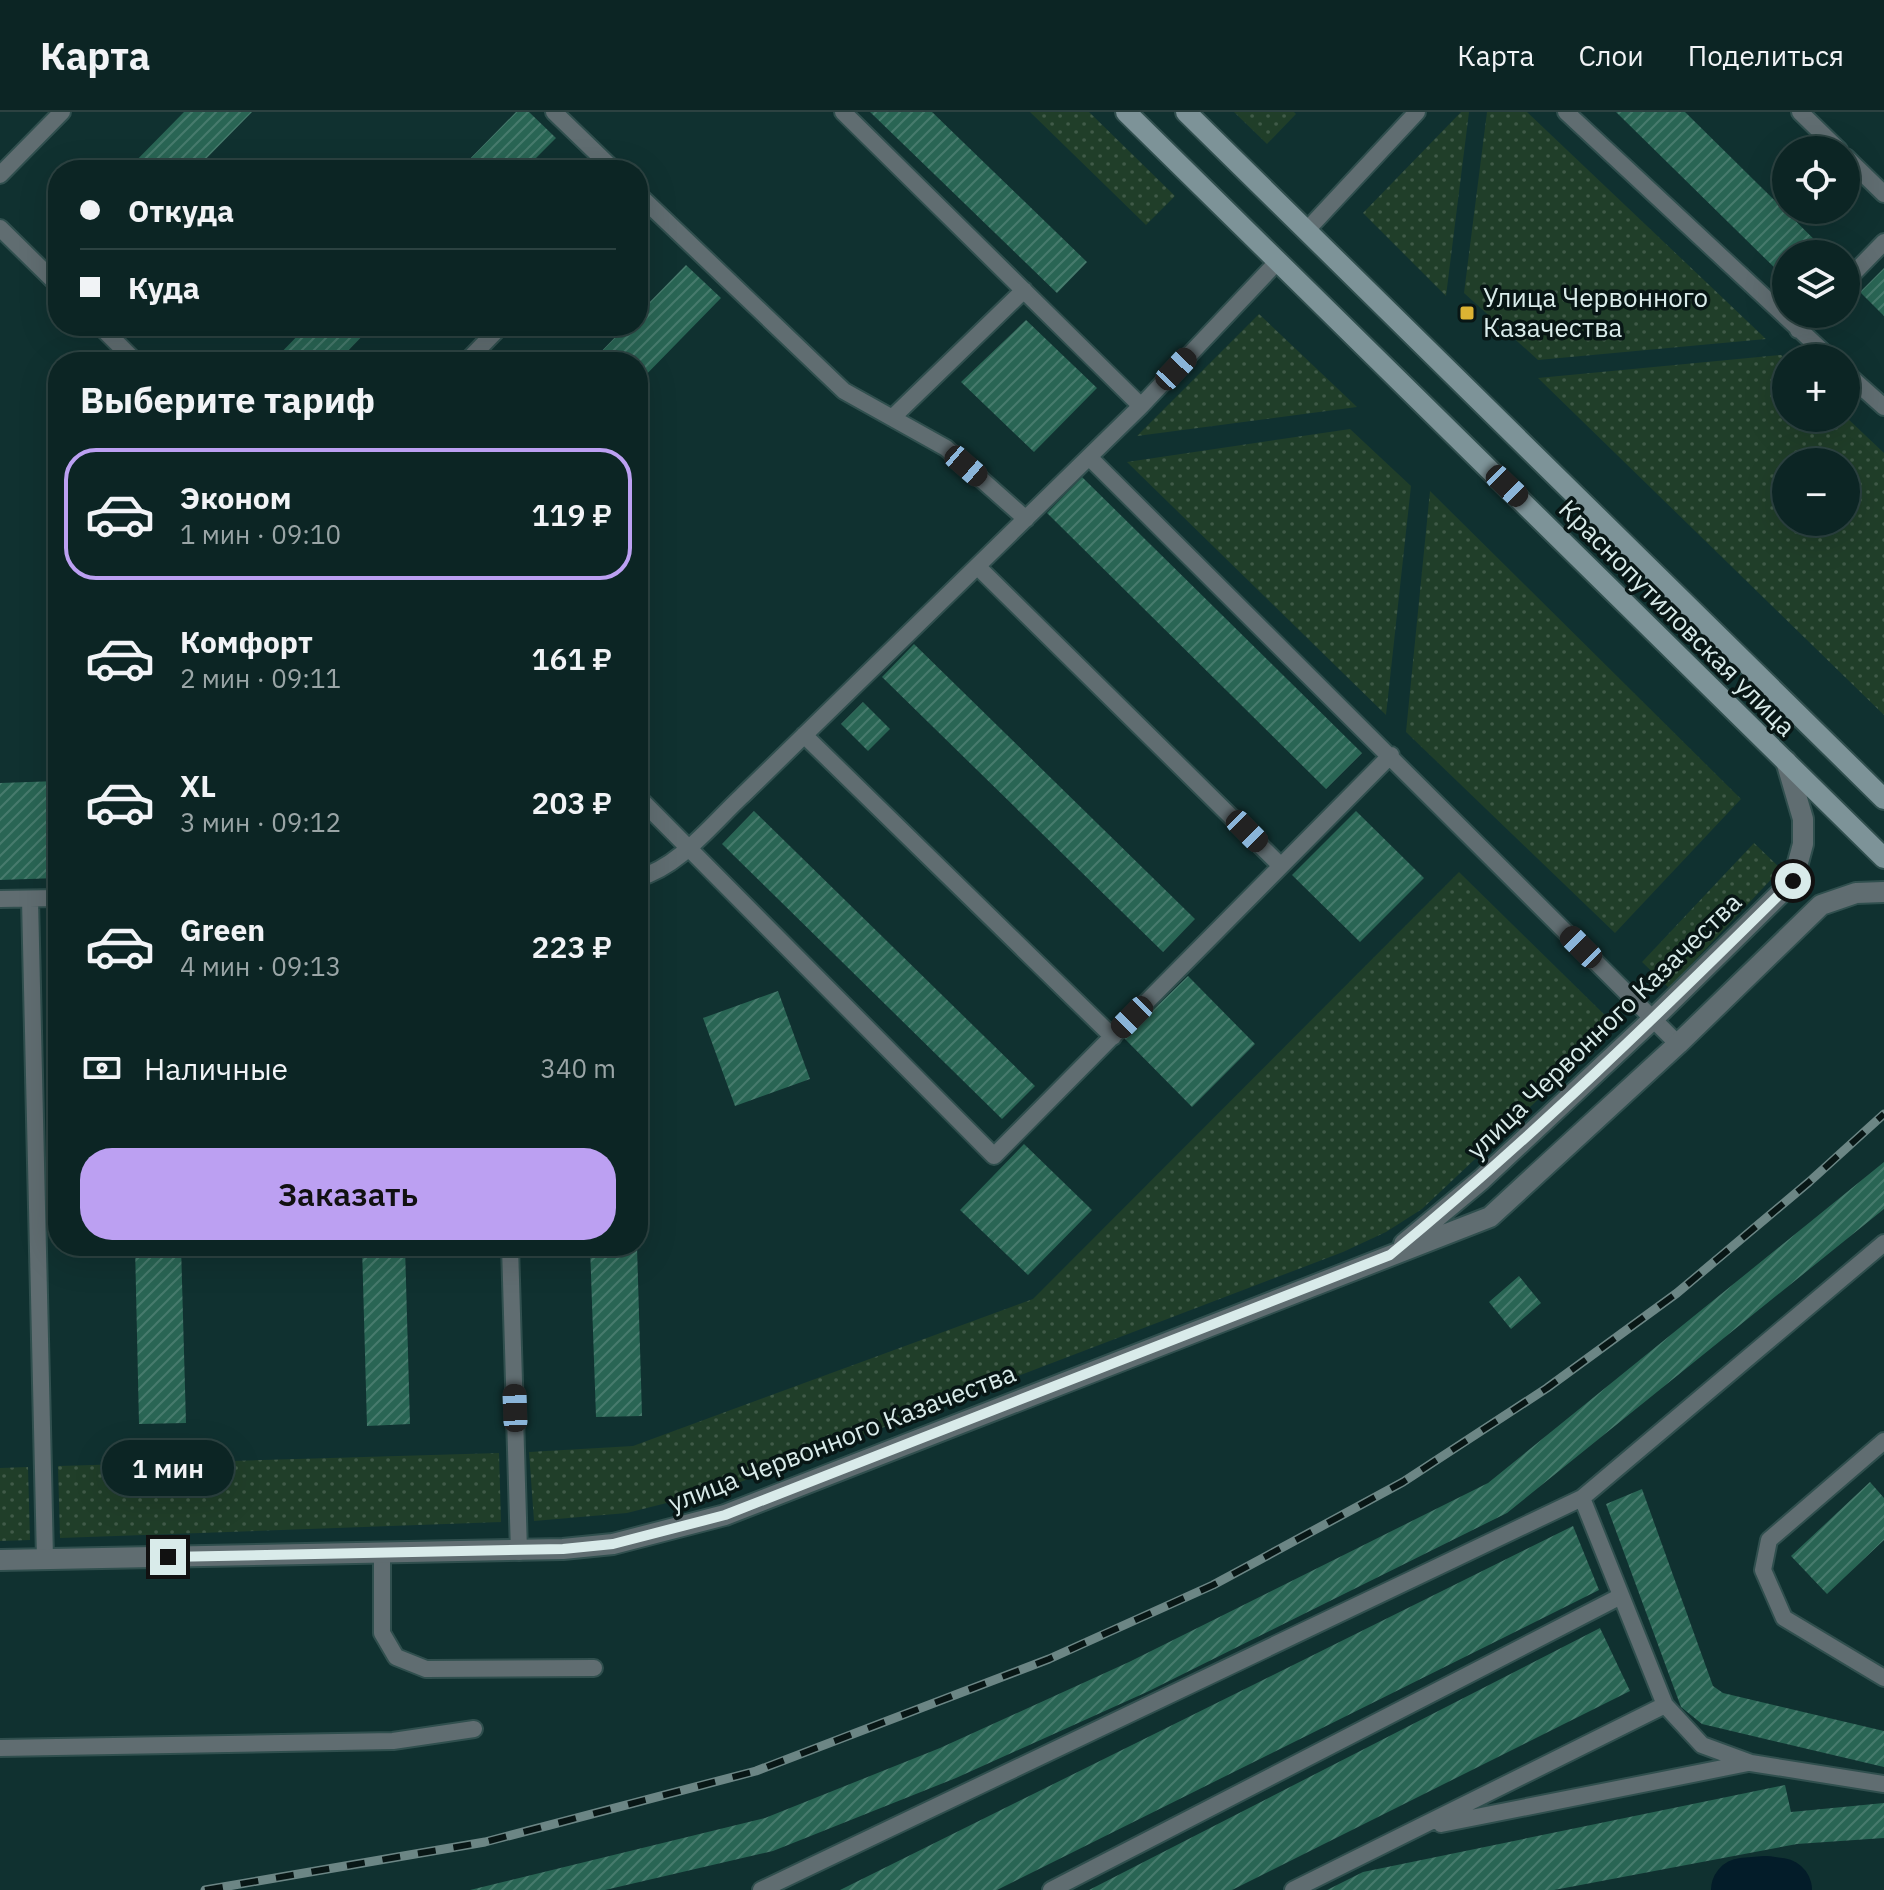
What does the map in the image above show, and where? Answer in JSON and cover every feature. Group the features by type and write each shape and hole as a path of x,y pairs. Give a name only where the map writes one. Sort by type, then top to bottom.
{"main road":[{"name":"Краснопутиловская улица","path":"1126,112 1884,858"},
{"name":"Краснопутиловская улица","path":"1186,112 1884,799"}],"street":[{"name":"улица Червонного Казачества","path":"1390,1255 1481,1180 1653,1019 1793,881 1803,844 1803,819 1786,761"},
{"name":"улица Червонного Казачества","path":"0,1560 519,1552 613,1544 725,1515 1490,1217 1678,1044 1821,905 1856,893 1884,892"}],"lane":[{"path":"0,175 62,112"},
{"path":"554,112 604,160"},
{"path":"843,112 1141,406"},
{"path":"1307,230 1417,112"},
{"path":"1566,112 1814,344"},
{"path":"1800,112 1825,136"},
{"path":"1860,171 1884,194"},
{"path":"648,204 844,391 946,448 1026,519"},
{"path":"0,228 48,275"},
{"path":"1860,267 1884,242"},
{"path":"648,876 688,847 978,567 1141,406 1278,261"},
{"path":"892,418 1024,290"},
{"path":"110,336 126,352"},
{"path":"476,352 491,336"},
{"path":"1860,386 1884,407"},
{"path":"1089,457 1678,1044"},
{"path":"978,567 1281,866"},
{"path":"804,735 1113,1037"},
{"path":"648,807 994,1156 1391,755"},
{"path":"0,899 48,898"},
{"path":"30,899 45,1559"},
{"path":"761,1890 1582,1498 1884,1243"},
{"path":"510,1256 519,1552"},
{"path":"1884,1441 1769,1540 1763,1570 1784,1618 1884,1678"},
{"path":"1582,1498 1665,1705 1702,1745 1751,1763 1884,1784"},
{"path":"382,1553 382,1633 396,1657 426,1669 594,1668"},
{"path":"1051,1890 1621,1596"},
{"path":"1293,1890 1665,1705"},
{"path":"0,1748 393,1741 474,1729"},
{"path":"1420,1828 1751,1763"}],"green space":[{"path":"1030,112 1089,112 1175,196 1146,225"},
{"path":"1234,112 1294,112 1296,114 1267,144"},
{"path":"1461,112 1469,112 1446,296 1363,213"},
{"path":"1487,112 1527,112 1766,339 1538,360 1464,293"},
{"path":"1259,314 1357,407 1137,436"},
{"path":"1772,356 1772,432 1860,430 1884,453 1884,715 1538,378"},
{"path":"1350,429 1411,486 1386,715 1127,462"},
{"path":"1430,491 1741,799 1615,933 1406,732"},
{"path":"1754,843 1781,869 1669,988 1642,962"},
{"path":"1459,872 1616,1026 1422,1209 1386,1232 1343,1252 722,1489 627,1513 534,1521 529,1452 633,1446 1033,1299"},
{"path":"499,1453 501,1522 60,1538 58,1466"},
{"path":"28,1467 30,1540 0,1541 0,1468"}],"building":[{"path":"184,112 252,112 205,160 137,160"},
{"path":"516,112 529,112 556,138 534,160 469,160"},
{"path":"870,112 932,112 1087,262 1057,293"},
{"path":"1616,112 1685,112 1772,198 1772,224 1799,224 1815,240 1772,240 1772,265"},
{"path":"686,265 721,298 648,373 648,352 601,352 616,336 648,336 648,304"},
{"path":"1884,268 1884,316 1860,292"},
{"path":"1026,320 1097,388 1034,452 961,382"},
{"path":"297,336 362,336 347,352 282,352"},
{"path":"1082,477 1362,753 1326,789 1047,513"},
{"path":"914,644 1195,919 1163,952 882,677"},
{"path":"863,702 890,729 868,751 841,724"},
{"path":"48,781 48,878 0,880 0,783"},
{"path":"754,811 1035,1086 1002,1119 722,844"},
{"path":"1356,811 1424,878 1360,942 1292,875"},
{"path":"1188,976 1255,1044 1192,1107 1124,1038"},
{"path":"778,991 810,1079 735,1106 703,1018"},
{"path":"1024,1144 1092,1210 1028,1275 960,1210"},
{"path":"1884,1162 1884,1209 1507,1513 1147,1692 956,1778 773,1851 605,1890 470,1890 765,1818 940,1748 1129,1662 1488,1483"},
{"path":"135,1256 181,1256 186,1423 139,1424"},
{"path":"362,1256 405,1256 410,1424 367,1426"},
{"path":"590,1256 637,1256 642,1416 596,1417"},
{"path":"1519,1276 1541,1303 1511,1329 1489,1302"},
{"path":"1870,1482 1884,1498 1884,1540 1827,1594 1791,1556"},
{"path":"1642,1489 1713,1686 1723,1693 1884,1731 1884,1767 1702,1724 1681,1707 1606,1504"},
{"path":"1573,1526 1599,1590 997,1890 840,1890"},
{"path":"1600,1628 1630,1691 1232,1890 1089,1890"},
{"path":"1785,1785 1791,1812 1884,1803 1884,1838 1797,1844 1554,1890 1327,1890 1363,1872"}],"waterway":[{"path":"1743,1890 1780,1890"}],"railway":[{"path":"205,1890 485,1842 756,1771 1049,1659 1213,1585 1403,1482 1547,1388 1677,1293 1884,1114"}],"place":[{"name":"Улица Червонного Казачества","path":"1467,313"}],"route":[{"path":"168,1557 519,1552 613,1544 667,1532 725,1515 1390,1255 1481,1180 1653,1019 1793,881"}]}
